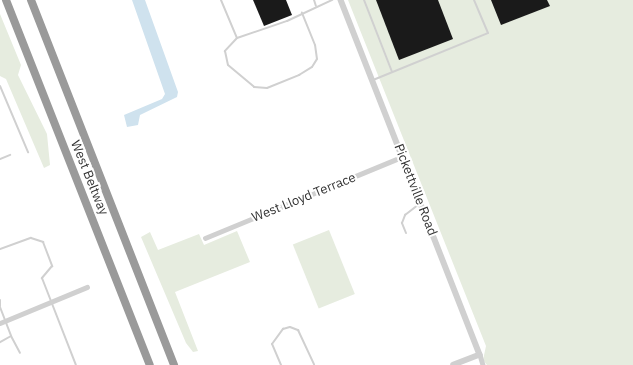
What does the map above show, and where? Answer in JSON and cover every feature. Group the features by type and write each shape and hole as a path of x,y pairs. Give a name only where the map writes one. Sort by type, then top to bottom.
{"highway":[{"name":"West Beltway","path":"6,0 150,365"},
{"name":"West Beltway","path":"31,0 174,365"}],"street":[{"name":"Pickettville Road","path":"341,0 480,355"},
{"name":"West Lloyd Terrace","path":"205,238 402,157"},
{"path":"0,323 87,287"},
{"path":"454,365 480,355 483,365"}],"lane":[{"path":"221,0 237,38"},
{"path":"314,0 316,6"},
{"path":"302,14 315,45 317,59 312,67 299,75 267,88 254,87 228,65 226,51 237,38 302,14 316,6 332,0"},
{"path":"364,0 392,72"},
{"path":"372,80 488,33 474,0"},
{"path":"0,86 28,152"},
{"path":"0,159 10,154"},
{"path":"406,233 402,223 405,215 420,203"},
{"path":"0,249 31,238 43,242 52,266 42,278 76,365"},
{"path":"0,300 0,306 11,336 20,353"},
{"path":"281,365 272,344 282,329 290,327 298,330 314,365"},
{"path":"0,342 11,336"}],"shaded area":[{"path":"348,0 633,0 633,365 487,365 483,360 486,346"},
{"path":"0,14 21,65 18,75 47,134 50,165 44,168 6,79 0,76"},
{"path":"329,230 355,294 319,309 293,245"},
{"path":"237,231 250,262 175,292 198,351 193,352 186,343 141,237 150,232 158,250 199,234 204,245"}],"water":[{"path":"132,0 145,0 178,92 177,97 140,115 138,125 127,127 124,115 162,99 165,94"}],"building":[{"path":"253,0 286,0 292,15 264,26"},
{"path":"376,0 438,0 453,39 399,60"},
{"path":"491,0 547,0 550,6 501,25"}]}
